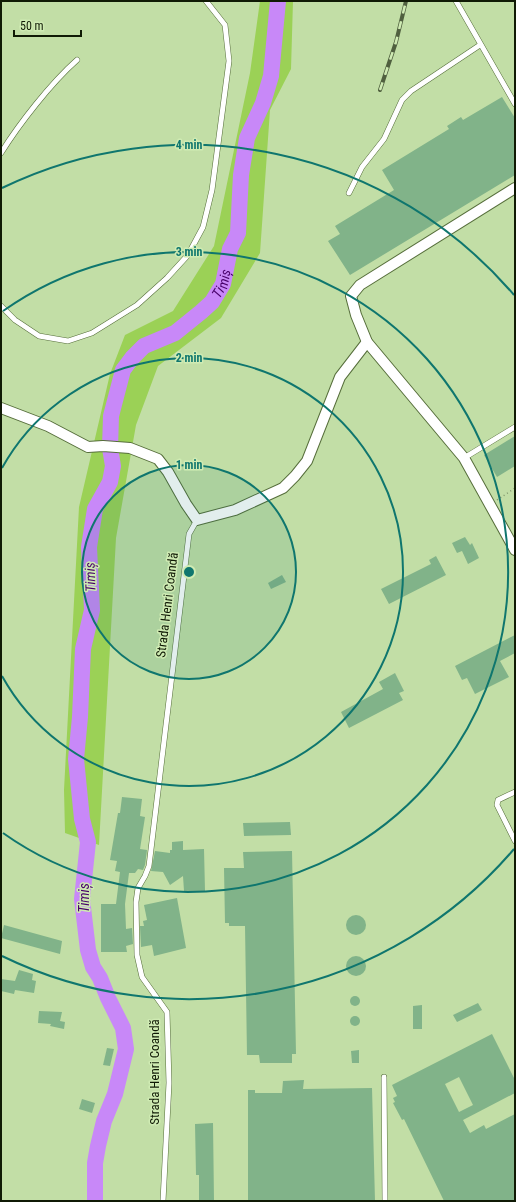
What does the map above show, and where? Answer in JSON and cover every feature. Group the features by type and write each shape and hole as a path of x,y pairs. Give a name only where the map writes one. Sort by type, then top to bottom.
{"street":[{"path":"515,188 360,285 351,296 356,315 367,342 464,458 515,550"},
{"path":"1,408 48,426 88,447 103,446 130,448 158,459 168,472 197,520 220,515 283,488 295,476 307,461 340,377 367,342"}],"lane":[{"path":"1,306 15,320 39,336 68,341 92,333 137,305 167,278 188,255 203,227 212,190 228,61 225,25 206,1"},
{"path":"456,1 515,104"},
{"path":"349,193 362,167 384,139 402,100 411,91 480,44"},
{"path":"1,153 9,140 50,89 77,60"},
{"path":"464,458 515,427"},
{"name":"Strada Henri Coandă","path":"163,1201 169,1083 167,1012 142,977 136,955 136,902 138,888 145,876 148,866 188,534 197,520"},
{"path":"515,792 498,800 496,806 515,841"},
{"path":"384,1077 385,1201"}],"path":[{"path":"490,504 515,488"}],"green space":[{"path":"260,1 293,1 291,69 270,110 260,253 221,318 158,366 136,425 116,538 99,845 65,833 64,790 79,507 110,374 125,335 173,311 214,246 250,73"}],"building":[{"path":"502,97 515,118 515,175 350,275 328,241 340,234 335,226 394,190 382,170 449,129 447,126 461,117 463,120"},
{"path":"515,436 515,466 497,477 484,455"},
{"path":"465,537 470,545 472,543 479,558 468,564 462,551 457,553 452,543"},
{"path":"436,556 446,575 389,604 381,589 431,564 429,560"},
{"path":"282,575 286,582 271,589 268,583"},
{"path":"515,635 515,653 500,661 509,677 475,694 467,678 462,680 455,666"},
{"path":"395,673 404,691 399,693 403,700 349,728 341,712 383,689 379,682"},
{"path":"122,797 142,799 140,816 145,817 140,849 147,850 145,865 143,870 138,869 135,873 129,873 125,904 126,929 132,928 133,944 126,946 127,952 101,952 101,904 116,904 120,872 115,871 117,861 110,860"},
{"path":"290,822 291,835 244,836 243,823"},
{"path":"183,841 183,850 204,849 205,891 184,891 183,876 170,885 163,872 151,871 155,851 170,853 170,850 172,850 172,842"},
{"path":"292,851 296,1054 292,1054 292,1063 260,1063 259,1055 247,1055 245,926 229,926 229,923 225,923 224,868 244,868 243,852"},
{"path":"177,898 186,948 154,956 152,945 141,947 140,926 144,926 143,921 147,920 144,905"},
{"path":"356,915 363,918 366,925 363,932 356,935 349,932 346,925 349,918"},
{"path":"4,925 62,941 60,954 1,938"},
{"path":"356,956 363,959 366,966 363,973 356,976 349,973 346,966 349,959"},
{"path":"19,970 33,974 32,980 36,981 34,993 15,990 14,994 1,991 1,979 15,981"},
{"path":"353,996 357,996 359,997 359,1005 353,1006 350,1003 350,999"},
{"path":"478,1003 482,1010 457,1022 453,1015"},
{"path":"422,1005 422,1029 413,1029 413,1006"},
{"path":"39,1011 62,1012 60,1021 65,1022 64,1029 50,1026 51,1024 38,1023"},
{"path":"353,1016 357,1016 359,1017 359,1025 353,1026 350,1023 350,1019"},
{"path":"492,1034 515,1080 515,1093 463,1120 470,1133 484,1125 486,1129 515,1114 515,1201 444,1201 404,1119 402,1120 393,1103 395,1102 393,1098 397,1096 392,1085","holes":["459,1077 473,1105 459,1112 445,1084"]},
{"path":"107,1048 114,1049 110,1066 103,1065"},
{"path":"359,1050 359,1063 352,1063 351,1051"},
{"path":"304,1080 303,1089 372,1088 375,1201 248,1201 248,1090 255,1090 255,1093 282,1093 283,1081"},
{"path":"82,1099 95,1103 92,1113 79,1109"},
{"path":"213,1123 214,1201 199,1201 199,1175 196,1175 195,1124"}],"waterway":[{"name":"Timiș","path":"95,1201 95,1163 98,1146 104,1121 115,1094 126,1049 123,1028 100,978 93,967 88,950 82,899 88,842 82,819 76,759 80,717 83,649 92,610 89,547 95,509 110,482 113,466 110,448 111,416 123,370 144,346 175,333 201,312 212,302 223,284 230,249 238,233 241,175 247,138 263,103 271,76 278,1"}],"railway":[{"path":"380,90 396,42 406,1"}]}
